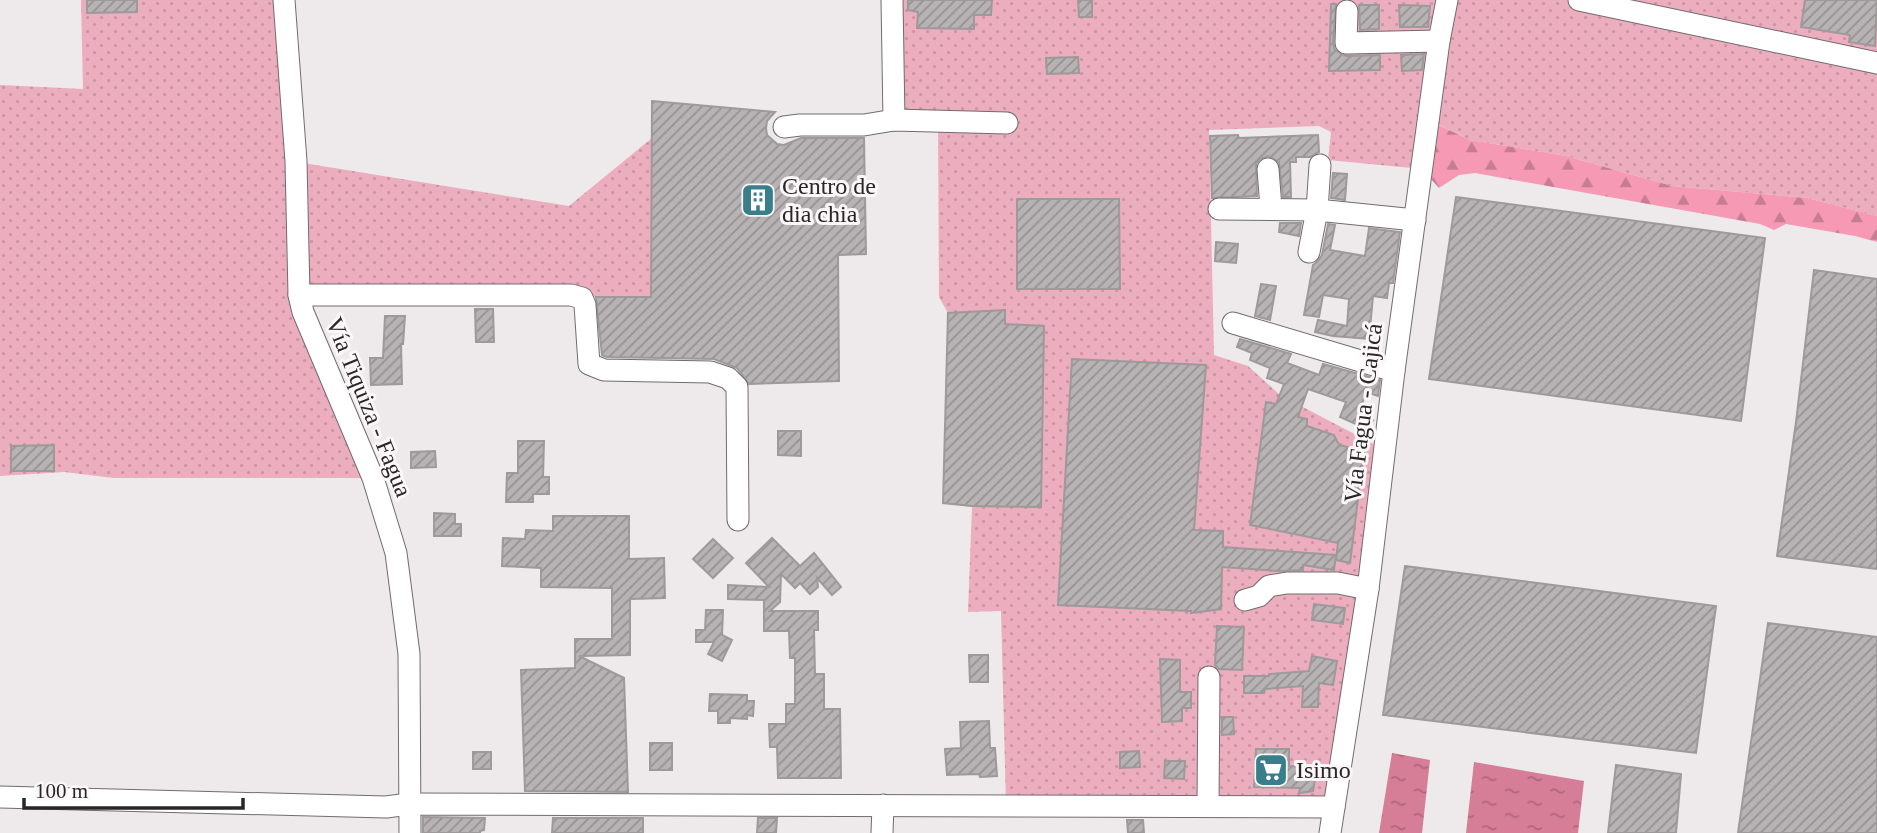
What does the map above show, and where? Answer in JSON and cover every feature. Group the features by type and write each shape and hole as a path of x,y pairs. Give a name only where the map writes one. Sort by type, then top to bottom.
{"street":[{"name":"Vía Tiquiza - Fagua","path":"284,0 296,162 299,295 303,312 373,478 396,553 408,633 410,833"},
{"path":"892,0 894,120"},
{"name":"Vía Fagua - Cajicá","path":"1330,833 1368,589 1394,371 1439,41 1447,0"},
{"path":"1579,0 1877,63"},
{"path":"1347,11 1346,43 1439,41"},
{"path":"784,127 864,125 894,120 1007,123"},
{"path":"1309,252 1317,210 1320,164"},
{"path":"1268,169 1271,208"},
{"path":"1219,209 1317,210 1415,220"},
{"path":"299,295 571,295 582,298 586,305 589,364 604,370 710,372 729,378 737,387 738,520"},
{"path":"1234,323 1394,371"},
{"path":"1245,600 1259,596 1269,586 1287,583 1338,583 1368,589"},
{"path":"1208,806 1209,677"},
{"path":"0,797 386,807 409,804 1334,807"},
{"path":"882,833 883,805"}],"shaded area":[{"path":"81,0 284,0 297,162 569,206 652,138 651,297 299,295 373,478 114,478 64,472 0,476 0,85 83,89"},
{"path":"892,0 1877,0 1877,216 1807,198 1672,186 1566,156 1470,140 1429,120 1422,169 1328,160 1331,132 1319,126 1209,130 1214,355 1248,366 1280,395 1385,450 1334,807 1006,806 1001,611 968,612 972,507 943,503 948,313 939,297 938,122 894,120"}],"green space":[{"path":"1428,120 1470,140 1566,156 1672,186 1807,198 1877,216 1877,242 1786,224 1774,230 1760,224 1475,173 1459,175 1439,188 1422,169"}],"water":[{"path":"1392,753 1430,760 1422,833 1379,833"},
{"path":"1474,762 1584,781 1578,833 1466,833"}],"building":[{"path":"87,0 137,0 137,12 87,13"},
{"path":"908,0 992,0 991,15 974,15 974,29 917,28 918,12 908,10"},
{"path":"1078,0 1092,0 1092,17 1079,17"},
{"path":"1805,0 1877,0 1875,46 1849,42 1850,35 1801,27"},
{"path":"1331,4 1336,4 1333,43 1335,50 1346,56 1380,55 1380,70 1329,71"},
{"path":"1359,5 1379,5 1379,29 1360,30"},
{"path":"1399,5 1430,6 1428,27 1400,27"},
{"path":"1424,54 1422,70 1402,71 1401,55"},
{"path":"1078,57 1079,73 1047,74 1046,58"},
{"name":"Centro de dia chia","path":"652,101 775,112 767,121 766,128 767,135 777,144 784,145 801,138 864,138 866,254 838,255 839,381 749,384 737,368 714,359 602,355 596,297 651,297"},
{"path":"1238,135 1239,138 1318,135 1319,152 1310,157 1296,157 1296,162 1290,162 1291,197 1283,197 1279,162 1268,156 1256,164 1257,196 1212,198 1210,136"},
{"path":"1333,173 1347,174 1345,200 1331,198"},
{"path":"1456,197 1765,238 1741,421 1429,379"},
{"path":"1017,199 1119,199 1120,289 1017,289"},
{"path":"1280,223 1301,223 1299,236 1279,232"},
{"path":"1328,224 1335,225 1330,250 1365,256 1369,228 1400,232 1393,283 1389,283 1387,298 1373,296 1369,339 1315,332 1318,320 1347,326 1349,299 1323,295 1319,317 1304,315 1313,265 1322,255"},
{"path":"1216,242 1238,244 1236,263 1215,261"},
{"path":"1814,270 1877,279 1877,569 1777,556"},
{"path":"1261,284 1276,286 1270,320 1255,316"},
{"path":"475,309 493,309 494,342 476,342"},
{"path":"1005,310 1005,324 1044,326 1041,507 943,503 948,313"},
{"path":"385,316 405,316 401,344 402,384 371,385 370,358 383,358"},
{"path":"1240,339 1291,354 1287,363 1319,375 1323,364 1380,380 1378,396 1366,392 1359,413 1373,420 1369,430 1340,417 1346,402 1308,389 1298,417 1307,419 1307,426 1334,435 1339,445 1364,451 1350,563 1336,560 1338,543 1250,525 1266,402 1276,404 1284,384 1267,378 1270,368 1250,360 1252,353 1237,347"},
{"path":"1072,359 1206,365 1194,530 1223,531 1223,547 1336,555 1334,570 1303,565 1303,570 1278,571 1222,567 1221,609 1191,613 1058,605"},
{"path":"778,431 801,431 801,456 778,455"},
{"path":"518,441 544,441 543,477 549,477 549,494 533,494 533,502 506,502 507,473 518,473"},
{"path":"54,445 54,471 11,471 11,446"},
{"path":"435,451 436,467 411,468 411,452"},
{"path":"434,513 455,514 455,524 461,524 461,536 434,536"},
{"path":"553,516 629,516 629,559 664,558 665,598 630,599 630,655 579,656 624,678 628,792 525,791 521,670 575,668 575,639 612,639 612,588 541,587 541,568 502,566 503,538 525,539 526,530 553,531"},
{"path":"772,538 800,566 814,553 841,587 832,595 817,578 818,587 810,594 800,583 795,588 781,574 780,602 770,611 818,611 818,630 814,630 815,674 824,674 824,709 840,709 841,778 778,778 777,747 770,747 769,724 786,724 786,704 795,704 795,658 790,658 789,631 764,631 764,600 728,599 728,585 769,587 746,563"},
{"path":"713,539 733,558 713,578 693,559"},
{"path":"1405,566 1716,606 1696,753 1383,715"},
{"path":"1314,604 1345,608 1343,624 1312,620"},
{"path":"706,610 723,610 722,635 732,640 722,661 708,654 714,642 696,642 696,630 705,630"},
{"path":"1768,623 1877,637 1877,833 1738,833"},
{"path":"1217,626 1244,627 1242,670 1219,669 1215,665"},
{"path":"969,655 988,655 988,682 970,682"},
{"path":"1312,656 1337,661 1333,685 1319,683 1318,707 1302,707 1303,686 1265,689 1264,693 1244,693 1244,676 1309,671"},
{"path":"1160,659 1180,660 1180,692 1191,692 1191,708 1182,708 1182,721 1162,722"},
{"path":"710,694 747,695 747,701 754,701 753,716 747,715 747,719 730,718 730,723 718,723 718,711 709,711"},
{"path":"1222,717 1233,717 1234,734 1222,735"},
{"path":"989,721 990,748 995,748 997,776 947,775 945,749 961,748 960,722"},
{"path":"650,743 672,743 672,770 650,770"},
{"name":"Isimo","path":"1256,749 1289,749 1289,766 1308,767 1309,778 1315,779 1313,791 1299,793 1300,788 1254,787"},
{"path":"1139,751 1140,767 1120,768 1120,752"},
{"path":"473,752 491,752 491,769 473,769"},
{"path":"1165,761 1185,761 1184,779 1164,778"},
{"path":"1616,765 1681,774 1676,833 1608,833"},
{"path":"423,817 485,818 484,830 480,833 423,833"},
{"path":"553,818 643,818 643,833 552,833"},
{"path":"758,818 777,818 776,833 757,833"},
{"path":"1127,820 1143,820 1144,833 1128,833"}],"place":[{"name":"Centro de dia chia","path":"758,200"},
{"name":"Isimo","path":"1271,770"}]}
